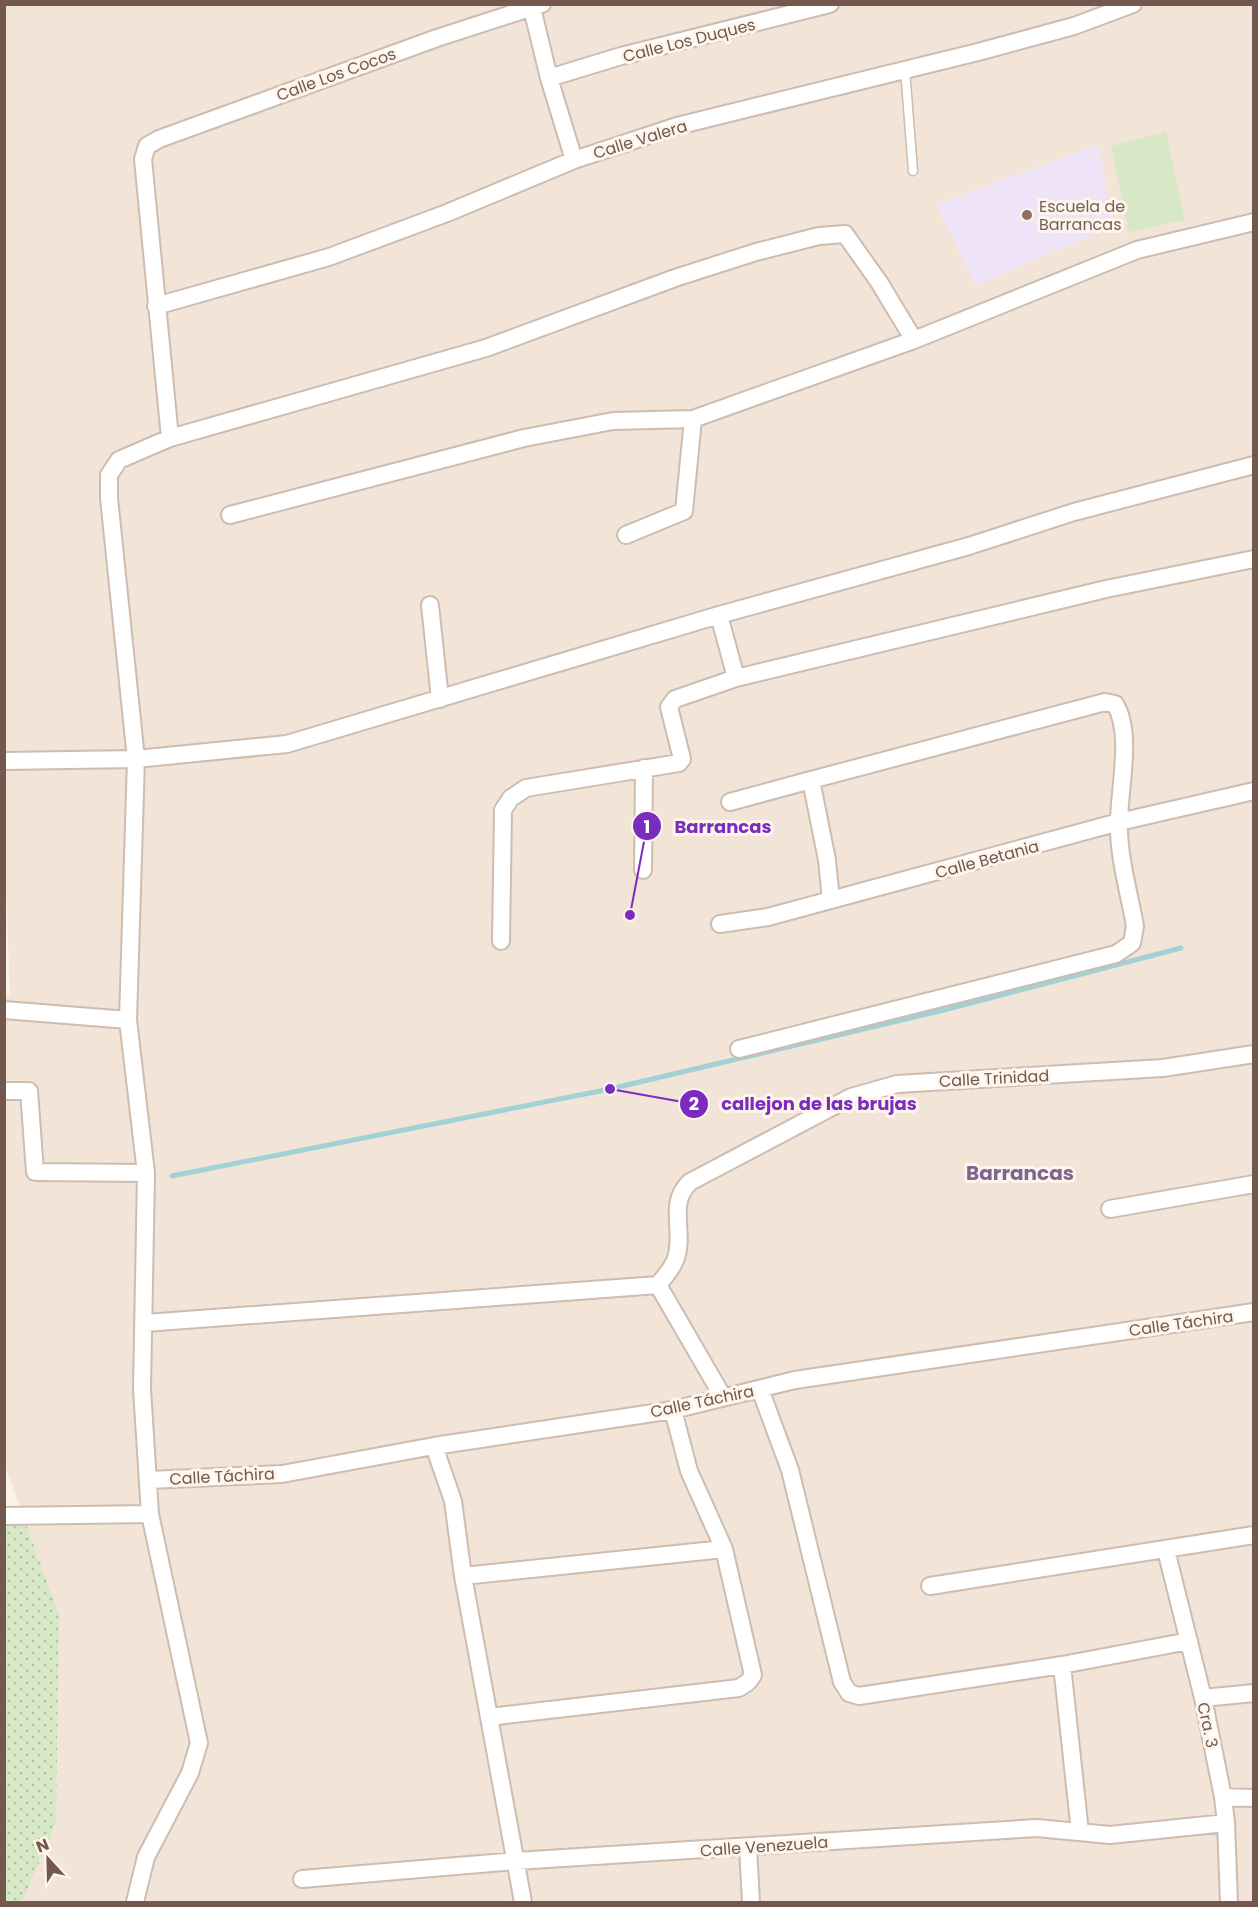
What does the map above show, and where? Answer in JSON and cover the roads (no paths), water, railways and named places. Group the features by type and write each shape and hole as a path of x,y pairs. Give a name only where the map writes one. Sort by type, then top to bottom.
{"street":[{"name":"Calle Los Duques","path":"549,78 621,56 830,4"},
{"name":"Calle Valera","path":"156,306 329,257 447,213 574,160 677,126 1074,26 1133,4"},
{"path":"535,6 549,78 574,160"},
{"name":"Calle Los Cocos","path":"156,306 143,159 147,146 159,139 437,38 535,6"},
{"path":"230,515 524,438 613,421 693,419 914,340 1137,250 1254,222"},
{"path":"135,1902 146,1857 190,1773 199,1743 150,1514 142,1389 146,1173 128,1020 136,759 109,498 109,475 119,460 170,438 486,348 675,278 756,252 819,236 844,234 879,282 914,340"},
{"path":"156,306 170,438"},
{"path":"626,535 679,516 684,511 693,419"},
{"path":"4,761 136,759 287,744 719,615 969,546 1074,512 1254,465"},
{"path":"501,941 503,810 511,798 526,788 681,762 669,707 671,702 736,678 1106,589 1254,559"},
{"path":"430,605 440,699"},
{"path":"719,615 736,678"},
{"path":"730,802 1105,702 1115,704 1121,715 1124,774 1119,822 1135,926 1132,943 1116,954 739,1049"},
{"path":"643,870 644,768"},
{"path":"811,780 828,860 831,900"},
{"name":"Calle Betania","path":"720,924 768,917 1119,822 1254,791"},
{"path":"4,1010 128,1020"},
{"name":"Calle Trinidad","path":"658,1285 670,1271 677,1256 678,1202 681,1190 690,1182 851,1097 897,1084 1162,1068 1254,1054"},
{"path":"4,1091 29,1091 35,1173 146,1173"},
{"path":"1110,1209 1254,1184"},
{"path":"145,1323 658,1285 723,1397"},
{"name":"Calle Táchira","path":"149,1480 282,1474 434,1446 673,1410 795,1380 1254,1312"},
{"path":"760,1389 790,1470 842,1682 849,1693 859,1696 1062,1665 1189,1641"},
{"path":"489,1717 739,1688 753,1675 724,1549 689,1471 673,1410"},
{"path":"434,1446 453,1501 463,1576 522,1902"},
{"path":"4,1516 150,1514"},
{"path":"930,1586 1254,1535"},
{"path":"463,1576 724,1549"},
{"name":"Cra. 3","path":"1166,1550 1203,1698 1223,1797 1229,1902"},
{"path":"1062,1665 1080,1832"},
{"path":"1203,1698 1254,1693"},
{"path":"1223,1797 1254,1798"},
{"name":"Calle Venezuela","path":"302,1879 516,1861 1037,1828 1110,1835 1226,1823"},
{"path":"748,1847 750,1902"}],"lane":[{"path":"905,69 913,171"}],"waterway":[{"path":"172,1176 610,1089 940,1011 1181,948"}],"place":[{"name":"Escuela de Barrancas","path":"1027,215"},
{"name":"Barrancas","path":"630,915"},
{"name":"callejon de las brujas","path":"610,1089"}],"district":[{"name":"Barrancas","path":"1020,1173"}]}
